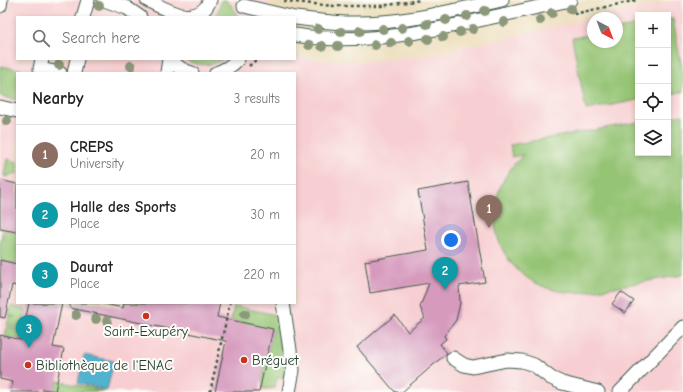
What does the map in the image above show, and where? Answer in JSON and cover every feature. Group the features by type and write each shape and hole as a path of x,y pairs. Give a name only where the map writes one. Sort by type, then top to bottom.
{"street":[{"path":"0,6 1,0"},
{"path":"82,16 88,0"},
{"path":"104,0 126,8 138,16"},
{"path":"146,0 185,16 194,15 202,11 210,0"},
{"path":"296,18 350,23 409,20 502,0"},
{"path":"296,35 332,39 377,38 434,30 570,0"},
{"path":"244,8 286,16"},
{"path":"42,60 40,69 55,72"},
{"path":"74,72 77,60"},
{"path":"167,72 169,60"},
{"path":"170,60 174,64 189,72"},
{"path":"221,72 237,60"},
{"path":"0,107 16,111"},
{"path":"283,304 293,370 289,392"},
{"path":"620,392 683,327"},
{"path":"453,358 464,365 473,367 507,360 522,360 562,383 598,392"}],"path":[{"path":"279,0 334,6 381,6 421,0"},
{"path":"210,392 230,304"}],"shaded area":[{"path":"0,0 268,0 269,16 16,16 16,60 296,60 296,57 323,60 366,61 437,53 587,19 587,48 623,48 622,12 676,0 683,0 683,392 0,392"}],"green space":[{"path":"221,0 226,0 233,7 238,16 214,16 219,9"},
{"path":"671,19 673,19 683,75 683,92 671,94"},
{"path":"635,26 635,101 586,110 572,38 587,35 587,48 623,48 623,28"},
{"path":"186,60 222,60 204,65"},
{"path":"0,66 24,70 24,72 16,72 16,100 0,96"},
{"path":"683,115 683,275 586,292 558,291 534,282 515,267 502,248 495,225 496,201 505,177 523,155 512,157 510,145 635,123 635,156 671,156 671,117"},
{"path":"7,159 16,162 16,174 13,173 8,177 4,176"},
{"path":"3,229 16,232 16,264 0,260 0,244"},
{"path":"11,306 26,310 22,328 7,325 9,317 16,317 9,315"},
{"path":"234,306 277,315 286,364 284,378 278,377 274,388 264,389 262,379 273,330 231,320"},
{"path":"7,327 22,330 20,339 5,336"},
{"path":"57,381 106,391 54,392"}],"water":[{"path":"84,355 114,361 107,390 78,383"}],"building":[{"path":"0,180 16,184 16,232 0,229"},
{"path":"468,182 485,282 459,286 460,303 456,320 444,336 446,339 440,344 447,353 402,392 395,392 357,347 395,315 408,332 425,318 420,307 429,283 370,293 365,261 428,250 418,191"},
{"path":"0,260 16,264 16,286 12,285 5,318 0,317"},
{"path":"621,292 634,301 625,313 612,304"},
{"path":"29,304 62,304 53,347 64,349 55,391 43,389 43,392 10,392 13,382 0,379 0,335 21,340"},
{"path":"70,304 105,304 123,308 124,304 220,304 217,317 273,329 259,392 215,392 226,341 70,308"}],"place":[{"name":"CREPS","path":"489,228"},
{"name":"Halle des Sports","path":"445,290"},
{"name":"Saint-Exupéry","path":"146,316"},
{"name":"Daurat","path":"29,348"},
{"name":"Bréguet","path":"244,360"},
{"name":"Bibliothèque de l'ENAC","path":"28,365"}]}
